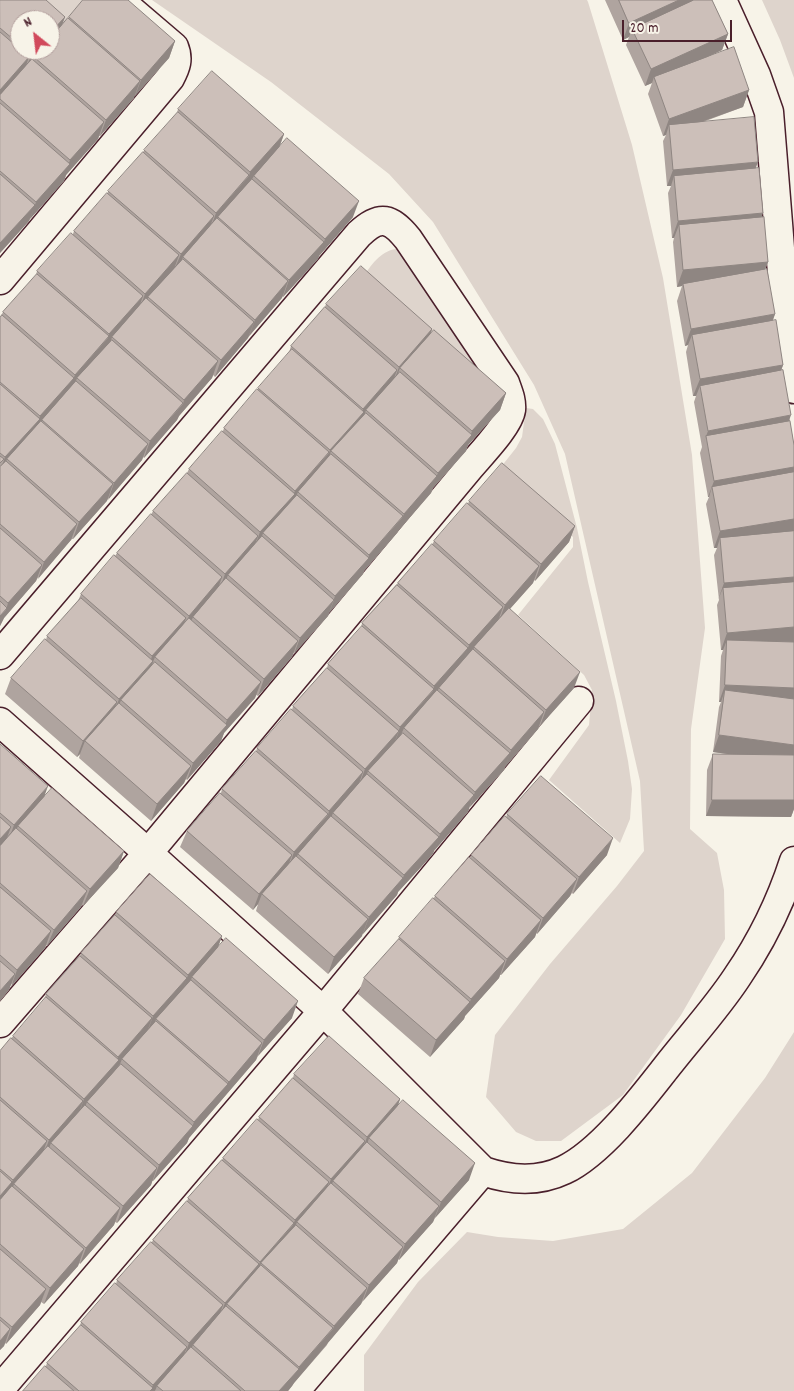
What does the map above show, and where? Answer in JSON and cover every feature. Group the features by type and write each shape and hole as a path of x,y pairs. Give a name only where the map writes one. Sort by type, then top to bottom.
{"street":[{"path":"0,280 170,78 177,64 174,47 119,0"},
{"path":"722,0 756,75 769,112 785,310 794,389"},
{"path":"0,655 359,234 368,225 379,220 388,221 399,228 414,247 505,383 511,401 509,416 492,440 148,853 0,1023"},
{"path":"0,1389 322,1011 579,701"},
{"path":"0,722 322,1011 483,1171 508,1178 545,1177 582,1160 641,1099 737,977 760,940 788,881 794,861"},
{"path":"295,1391 483,1171"}],"shaded area":[{"path":"25,0 87,0 60,30 60,10 37,10"},
{"path":"152,0 587,0 588,2 632,145 663,278 692,455 705,628 691,729 690,829 717,853 724,890 725,939 681,1015 623,1095 561,1141 536,1141 516,1132 486,1097 495,1035 550,964 617,886 644,851 640,781 565,454 534,385 433,222 389,174 271,82"},
{"path":"762,0 794,0 794,78 780,40"},
{"path":"396,249 401,252 497,393 362,278 372,264 381,256 390,250"},
{"path":"526,408 533,409 543,419 555,444 577,528 616,701 632,789 630,819 620,843 549,780 589,725 592,690 584,675 518,615 573,547 573,537 497,472 516,448 522,437"},
{"path":"794,1032 794,1391 364,1391 364,1355 418,1282 467,1232 498,1237 553,1241 623,1229 692,1173 765,1078"}],"building":[{"path":"0,0 46,0 57,10 10,10 10,36 0,28"},
{"path":"83,0 128,0 175,41 141,80 69,17"},
{"path":"619,0 679,0 629,23"},
{"path":"694,0 712,0 728,34 651,69 632,29"},
{"path":"60,13 65,17 60,22"},
{"path":"68,18 140,81 106,120 37,60 60,60 60,27"},
{"path":"0,32 10,41 10,60 26,60 0,90"},
{"path":"734,47 749,90 669,119 654,77"},
{"path":"33,60 104,122 70,160 0,99 0,95"},
{"path":"212,71 284,134 250,172 178,109"},
{"path":"0,103 70,164 36,202 0,171"},
{"path":"178,112 249,175 216,213 144,150"},
{"path":"754,117 758,162 673,170 669,125"},
{"path":"287,138 359,201 325,239 254,176"},
{"path":"143,152 214,216 181,254 108,191"},
{"path":"759,168 763,213 678,221 674,176"},
{"path":"0,174 35,205 0,243"},
{"path":"252,179 324,242 289,280 218,217"},
{"path":"107,193 179,255 145,294 74,231"},
{"path":"764,217 768,262 683,270 679,225"},
{"path":"217,218 288,281 255,320 183,257"},
{"path":"71,233 143,296 109,334 37,271"},
{"path":"183,259 254,322 221,360 148,297"},
{"path":"361,266 432,329 399,367 326,304"},
{"path":"767,269 775,314 691,329 683,284"},
{"path":"37,274 109,336 75,375 3,312"},
{"path":"146,298 218,361 184,400 112,337"},
{"path":"325,307 397,370 363,409 291,346"},
{"path":"2,315 74,378 40,416 0,382 0,318"},
{"path":"776,320 783,365 700,379 692,335"},
{"path":"434,330 506,393 472,431 400,368"},
{"path":"112,340 183,403 150,441 77,378"},
{"path":"292,349 364,412 330,450 258,388"},
{"path":"783,370 791,415 708,431 700,386"},
{"path":"400,372 472,435 438,473 366,410"},
{"path":"76,381 148,444 114,483 42,420"},
{"path":"0,384 40,419 5,457 0,453"},
{"path":"257,389 329,452 295,491 224,428"},
{"path":"366,413 437,476 404,514 331,451"},
{"path":"41,421 113,484 79,522 7,459"},
{"path":"790,421 794,445 794,467 714,481 706,436"},
{"path":"222,431 295,494 260,532 189,469"},
{"path":"331,454 403,516 369,555 298,492"},
{"path":"6,461 77,524 44,562 0,524 0,467"},
{"path":"502,463 575,526 541,564 469,501"},
{"path":"794,472 794,519 720,531 712,487"},
{"path":"187,473 258,536 225,574 153,511"},
{"path":"297,495 369,558 335,596 263,533"},
{"path":"467,503 539,566 505,605 434,541"},
{"path":"151,514 222,577 189,616 117,553"},
{"path":"0,528 42,565 8,603 0,596"},
{"path":"794,531 794,577 724,583 720,538"},
{"path":"262,536 334,600 300,638 228,575"},
{"path":"432,544 503,607 469,645 398,583"},
{"path":"114,555 186,618 152,656 81,594"},
{"path":"226,578 298,641 264,679 193,617"},
{"path":"794,582 794,627 727,633 723,588"},
{"path":"397,585 468,648 434,686 362,623"},
{"path":"81,598 153,661 119,699 47,636"},
{"path":"0,601 7,608 0,616"},
{"path":"509,608 580,672 546,710 474,647"},
{"path":"189,618 261,682 227,720 155,657"},
{"path":"362,626 434,689 400,727 328,664"},
{"path":"45,639 117,702 83,741 11,678"},
{"path":"727,640 794,642 794,688 725,685"},
{"path":"473,649 544,712 511,750 439,688"},
{"path":"155,662 227,725 193,763 121,700"},
{"path":"327,668 399,731 365,769 293,706"},
{"path":"437,690 510,753 475,792 404,728"},
{"path":"725,690 794,699 794,745 719,735"},
{"path":"119,703 191,766 157,804 85,741"},
{"path":"291,709 363,772 329,811 257,748"},
{"path":"403,733 474,795 440,834 368,771"},
{"path":"0,744 48,786 14,825 0,813"},
{"path":"256,751 328,814 294,852 222,789"},
{"path":"713,754 794,755 794,800 712,800"},
{"path":"367,774 439,837 404,875 333,813"},
{"path":"541,776 613,838 579,877 507,814"},
{"path":"52,788 124,851 90,889 18,826"},
{"path":"220,793 292,855 259,894 187,831"},
{"path":"331,816 403,878 369,917 298,854"},
{"path":"505,816 577,879 543,918 471,855"},
{"path":"0,817 11,827 0,839"},
{"path":"16,828 87,891 54,930 0,883 0,846"},
{"path":"296,856 368,919 334,957 262,894"},
{"path":"469,857 541,920 507,959 435,896"},
{"path":"150,874 222,936 188,975 116,912"},
{"path":"0,887 51,931 17,970 0,955"},
{"path":"433,898 505,961 471,999 399,937"},
{"path":"115,915 187,978 153,1016 81,953"},
{"path":"226,938 298,1001 264,1040 192,977"},
{"path":"399,939 470,1002 436,1040 364,978"},
{"path":"80,956 152,1018 118,1057 46,994"},
{"path":"0,961 15,974 0,991"},
{"path":"191,980 262,1043 229,1082 156,1019"},
{"path":"46,997 119,1060 84,1099 13,1036"},
{"path":"156,1021 228,1084 194,1122 122,1059"},
{"path":"329,1036 400,1099 367,1137 294,1074"},
{"path":"11,1038 83,1101 49,1140 0,1097 0,1051"},
{"path":"121,1064 193,1126 159,1165 87,1102"},
{"path":"293,1078 365,1141 331,1179 259,1117"},
{"path":"0,1100 47,1141 13,1180 0,1169"},
{"path":"403,1100 475,1163 441,1202 369,1138"},
{"path":"85,1105 157,1168 123,1206 51,1143"},
{"path":"257,1119 329,1182 295,1220 223,1158"},
{"path":"367,1142 439,1206 405,1244 333,1181"},
{"path":"48,1146 120,1208 86,1248 14,1184"},
{"path":"222,1160 294,1223 260,1262 188,1198"},
{"path":"0,1171 12,1182 0,1196"},
{"path":"331,1183 403,1247 369,1285 297,1222"},
{"path":"12,1186 84,1249 50,1288 0,1244 0,1200"},
{"path":"187,1201 259,1264 225,1303 153,1240"},
{"path":"296,1225 367,1288 334,1326 261,1263"},
{"path":"151,1242 223,1305 189,1343 117,1280"},
{"path":"0,1249 46,1289 12,1327 0,1317"},
{"path":"261,1265 333,1328 299,1367 227,1304"},
{"path":"115,1283 187,1347 153,1385 81,1322"},
{"path":"226,1306 299,1369 279,1391 245,1391 193,1345"},
{"path":"0,1320 10,1329 0,1341"},
{"path":"81,1325 153,1388 150,1391 79,1391 47,1363"},
{"path":"191,1347 241,1391 163,1391 157,1386"},
{"path":"45,1366 74,1391 23,1391"}]}
